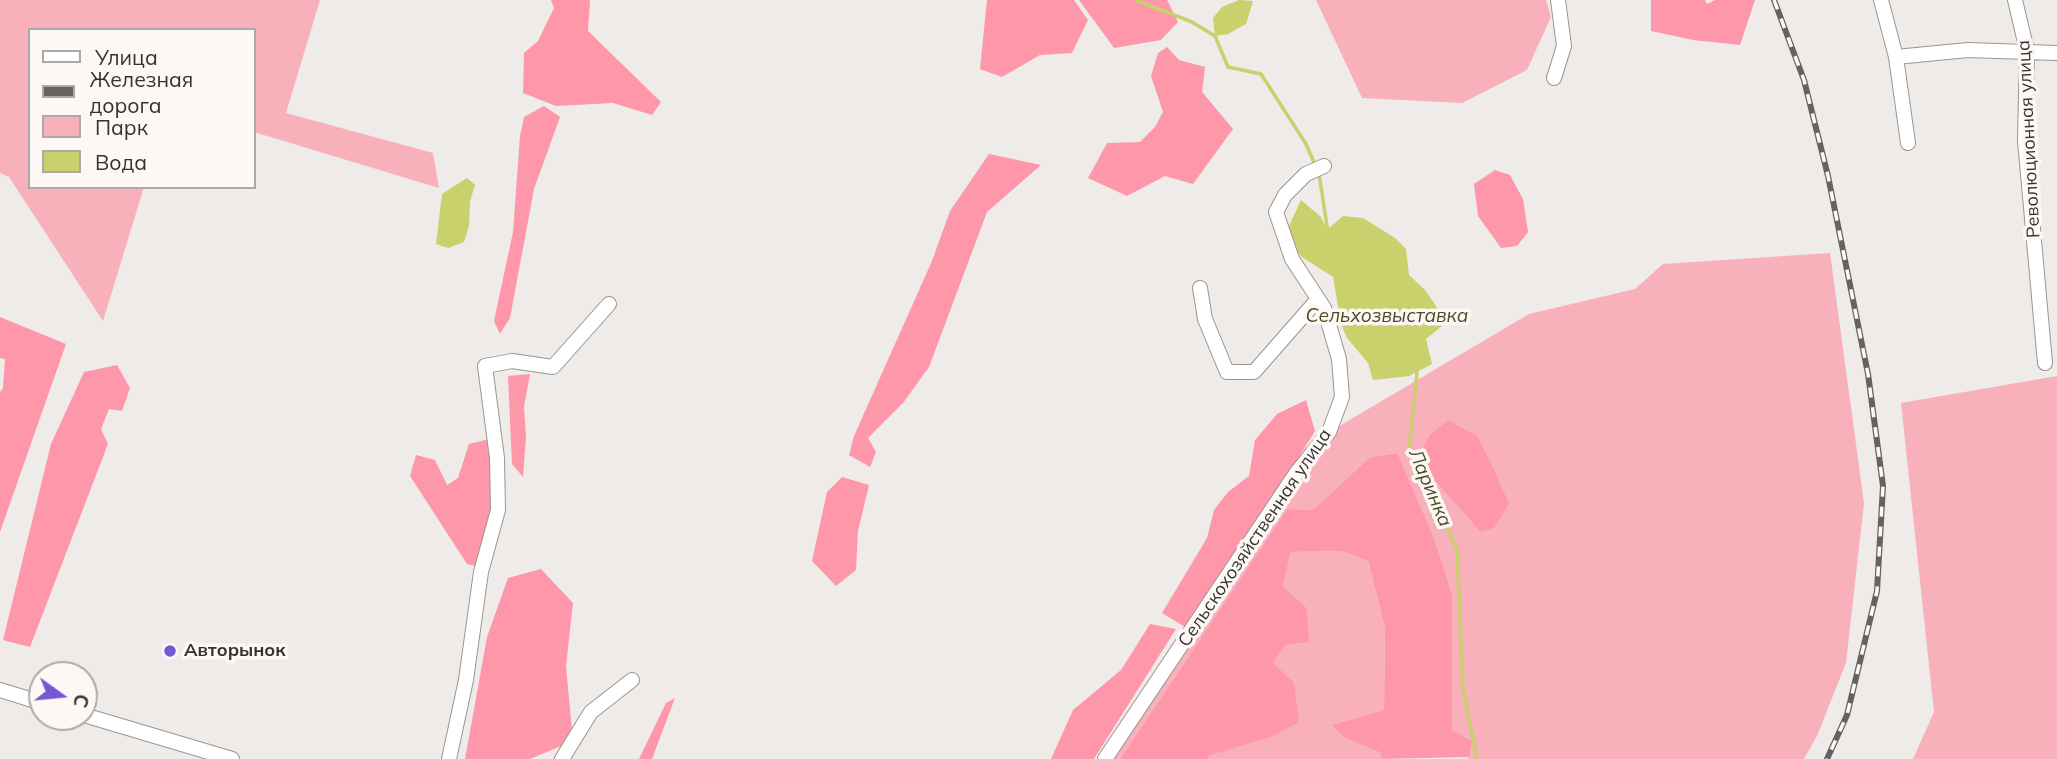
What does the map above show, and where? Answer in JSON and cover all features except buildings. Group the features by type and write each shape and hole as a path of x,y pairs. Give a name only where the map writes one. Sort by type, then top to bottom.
{"street":[{"path":"1554,78 1564,46 1558,0"},
{"path":"1881,0 1896,57 1908,143"},
{"name":"Революционная улица","path":"2015,0 2027,51 2025,141 2045,363"},
{"path":"1896,57 1968,50 2057,53"},
{"name":"Сельскохозяйственная улица","path":"1105,759 1297,472 1329,432 1342,397 1339,359 1324,308 1292,259 1276,212 1285,195 1309,173 1324,166"},
{"path":"1200,288 1205,319 1227,372 1254,372 1318,299"},
{"path":"449,759 466,680 481,572 498,510 497,458 485,366 512,362 553,367 609,304"},
{"path":"562,759 591,712 632,680"},
{"path":"0,690 28,699"},
{"path":"98,719 232,759"}],"green space":[{"path":"0,0 320,0 286,113 433,153 439,188 256,133 256,28 28,28 28,189 143,189 103,321 9,177 0,173"},
{"path":"1316,0 1546,0 1551,17 1527,70 1462,103 1362,98"},
{"path":"1830,253 1864,503 1846,663 1817,736 1804,759 1467,759 1469,757 1452,730 1452,594 1434,538 1396,453 1370,457 1313,510 1287,509 1120,759 1112,759 1336,428 1529,314 1635,289 1663,264"},
{"path":"2057,376 2057,759 1913,759 1934,712 1901,403"},
{"path":"1343,551 1368,561 1385,628 1384,710 1333,725 1345,738 1381,753 1381,759 1207,759 1209,755 1269,738 1272,664 1286,645 1308,642 1307,608 1283,586 1291,552"}],"shaded area":[{"path":"551,0 590,0 588,31 661,102 652,115 613,103 556,106 523,93 524,53 538,41 554,8"},
{"path":"987,0 1074,0 1088,20 1072,53 1040,55 1002,77 980,69"},
{"path":"1079,0 1167,0 1178,22 1161,40 1114,48"},
{"path":"1651,0 1705,0 1707,4 1715,0 1755,0 1740,45 1693,40 1651,31"},
{"path":"1167,47 1179,60 1205,67 1202,92 1233,129 1193,184 1165,176 1127,196 1088,178 1107,143 1140,142 1155,127 1163,112 1151,76 1158,53"},
{"path":"544,106 560,117 534,189 510,318 500,334 494,321 513,232 520,136 524,117"},
{"path":"989,154 1041,165 987,212 929,367 903,403 868,438 876,452 870,467 849,455 854,436 932,261 950,211"},
{"path":"1495,170 1510,175 1523,199 1528,232 1517,246 1501,248 1478,216 1474,184"},
{"path":"0,317 66,344 0,532 0,392 3,388 5,359 0,358"},
{"path":"117,365 130,388 122,411 109,409 101,429 108,444 30,647 3,640 51,444 84,372"},
{"path":"530,374 524,406 526,437 523,477 512,464 508,376"},
{"path":"1306,400 1315,431 1261,518 1185,627 1162,613 1207,538 1214,510 1228,492 1249,476 1255,440 1277,414"},
{"path":"1448,420 1477,436 1509,504 1494,528 1480,531 1417,460 1429,436"},
{"path":"489,439 492,464 491,522 475,566 467,564 410,476 416,455 435,460 447,485 458,478 469,444"},
{"path":"1397,453 1434,538 1452,594 1452,730 1472,741 1469,757 1381,759 1381,753 1345,738 1332,725 1384,710 1385,628 1368,561 1343,551 1291,552 1283,586 1307,608 1309,642 1286,645 1273,663 1294,683 1299,722 1269,738 1210,755 1207,759 1120,759 1287,509 1313,510 1370,457"},
{"path":"842,477 869,485 858,531 856,570 836,586 812,561 827,492"},
{"path":"541,569 573,603 566,666 573,741 530,759 465,759 487,637 508,578"},
{"path":"1150,624 1176,629 1094,759 1051,759 1073,710 1121,670"},
{"path":"675,698 652,759 639,759 666,703"}],"water":[{"path":"1239,0 1253,1 1246,24 1228,34 1215,36 1213,18 1222,7"},
{"path":"467,178 475,185 464,242 448,248 436,244 442,194"},
{"name":"Сельхозвыставка","path":"1301,200 1321,217 1327,230 1343,216 1363,218 1395,238 1406,249 1409,275 1425,290 1447,322 1426,339 1432,364 1409,376 1373,380 1368,363 1347,338 1341,324 1333,277 1302,257 1290,244 1289,226"}],"waterway":[{"name":"Ларинка","path":"1136,0 1192,22 1215,36 1228,67 1261,74 1306,144 1316,167"},
{"name":"Ларинка","path":"1319,174 1328,232"},
{"name":"Ларинка","path":"1414,369 1417,373 1409,450 1457,549 1463,689 1477,759"}],"railway":[{"path":"1774,0 1804,80 1828,176 1868,374 1883,486 1877,591 1847,715 1827,759"}],"place":[{"name":"Авторынок","path":"170,651"}]}
